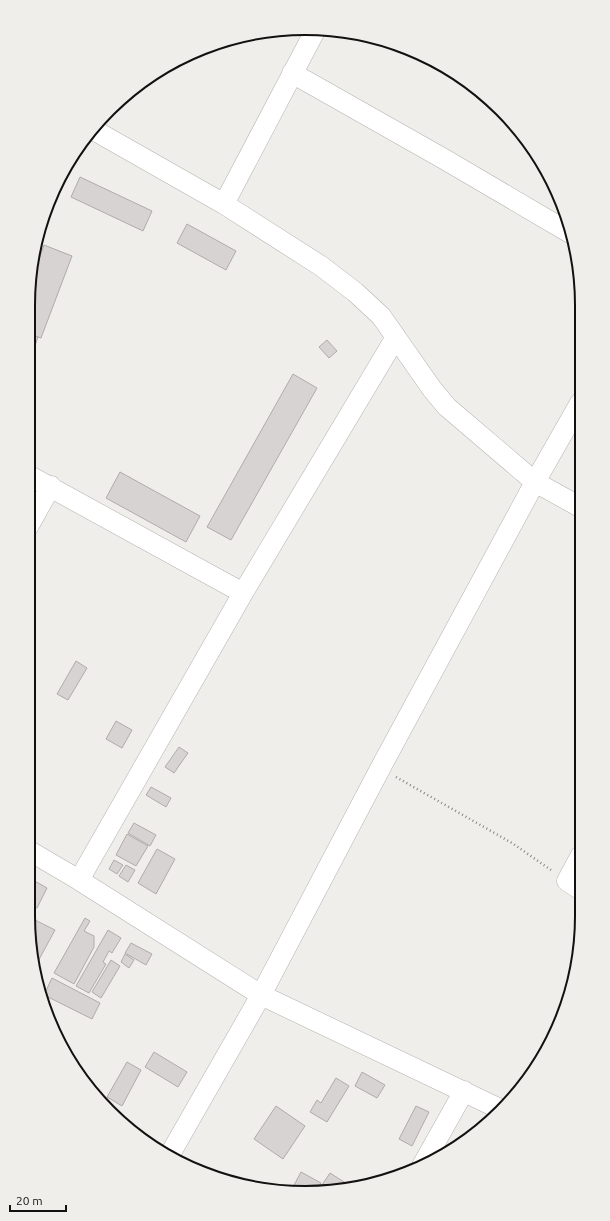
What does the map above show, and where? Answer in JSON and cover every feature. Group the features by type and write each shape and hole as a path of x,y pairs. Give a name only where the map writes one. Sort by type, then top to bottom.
{"street":[{"path":"224,204 313,35"},
{"path":"292,74 444,159 564,230"},
{"path":"98,132 224,204 321,266 355,292 381,316 432,389 447,407 535,482 575,504"},
{"path":"80,880 243,593 396,337"},
{"path":"172,1151 261,995 381,767 535,482 575,413"},
{"path":"35,478 243,593"},
{"path":"35,515 51,486"},
{"path":"35,854 80,880 261,995 496,1107"},
{"path":"427,1156 464,1091"}],"path":[{"path":"381,767 512,843 574,886"}],"building":[{"path":"80,177 152,211 143,231 71,197"},
{"path":"187,224 236,251 226,270 177,243"},
{"path":"44,245 72,256 41,338 35,336 35,305 39,261"},
{"path":"35,336 38,337 35,346"},
{"path":"327,340 337,351 329,358 319,347"},
{"path":"293,374 317,388 231,540 207,527"},
{"path":"120,472 200,516 186,542 106,498"},
{"path":"76,661 87,668 68,700 57,694"},
{"path":"116,721 132,730 122,748 106,739"},
{"path":"179,747 188,753 174,773 165,767"},
{"path":"151,787 171,798 166,807 146,795"},
{"path":"134,823 156,835 150,846 128,833"},
{"path":"127,834 148,846 136,866 116,855"},
{"path":"157,849 175,859 156,894 138,883"},
{"path":"114,860 123,865 117,874 109,869"},
{"path":"126,865 135,870 128,882 119,876"},
{"path":"35,881 47,888 37,908 35,907"},
{"path":"85,918 90,921 84,931 94,936 94,947 74,984 54,973"},
{"path":"35,920 55,930 39,960"},
{"path":"108,930 121,938 112,953 109,951 103,962 106,964 89,993 76,986"},
{"path":"131,943 152,954 146,965 125,953"},
{"path":"125,954 134,960 129,968 121,962"},
{"path":"111,960 120,966 101,998 92,992"},
{"path":"52,978 100,1003 92,1019 47,997 46,992"},
{"path":"154,1052 187,1072 178,1087 145,1067"},
{"path":"127,1062 141,1070 122,1106 107,1097"},
{"path":"362,1072 385,1085 377,1098 355,1086"},
{"path":"336,1078 349,1086 327,1122 310,1112 317,1100 321,1103"},
{"path":"276,1106 305,1126 283,1159 254,1139"},
{"path":"416,1106 429,1112 412,1146 399,1139"},
{"path":"301,1172 321,1183 320,1185 294,1185"},
{"path":"330,1173 346,1183 340,1184 322,1185"}]}
